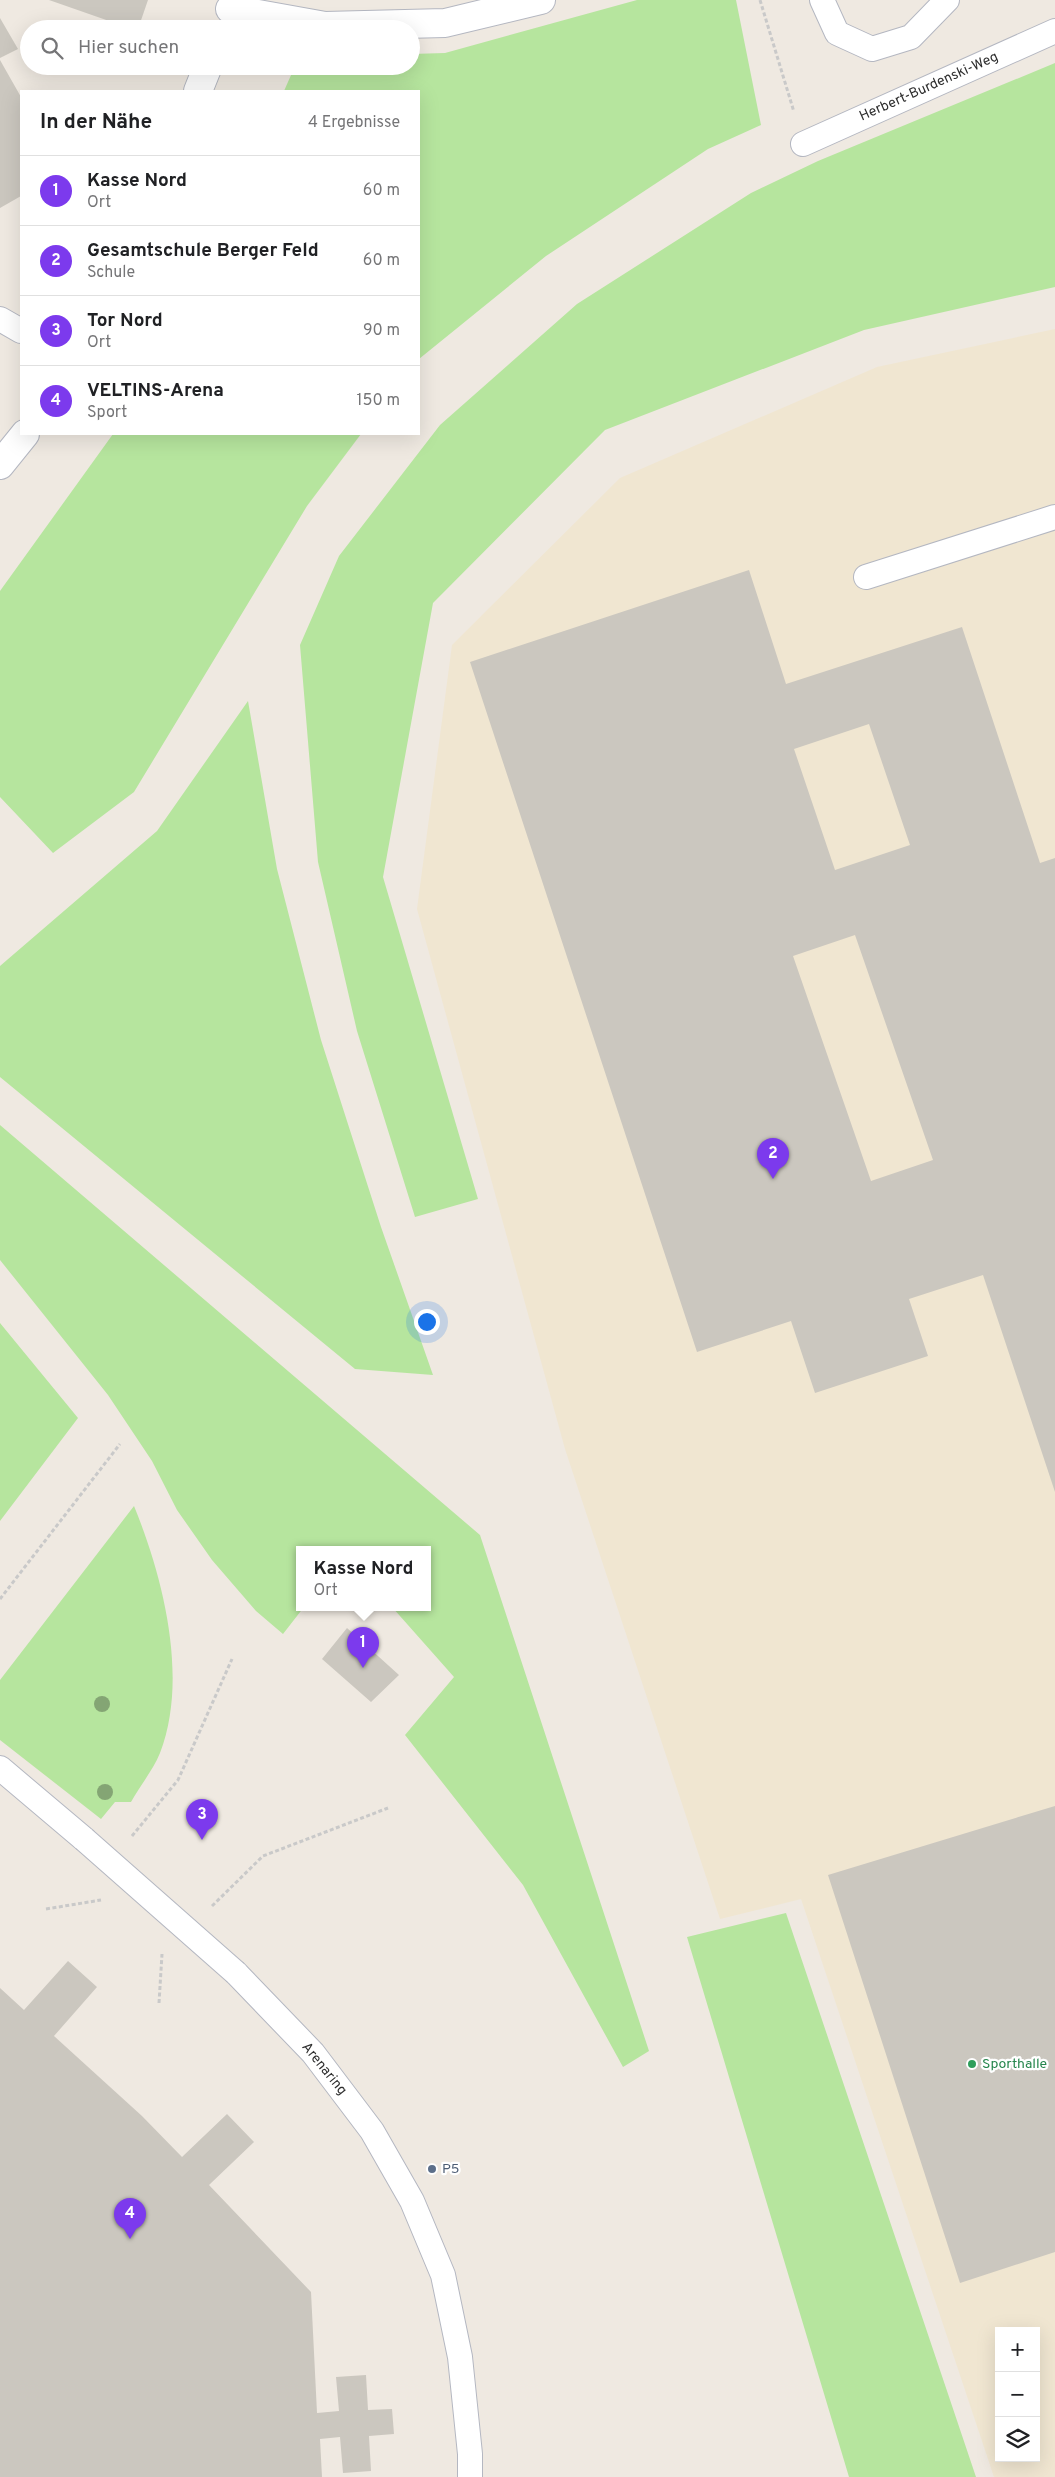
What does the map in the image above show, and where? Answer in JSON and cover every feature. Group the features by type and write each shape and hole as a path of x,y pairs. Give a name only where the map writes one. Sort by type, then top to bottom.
{"street":[{"path":"420,24 445,23 541,0"},
{"path":"228,13 281,20"},
{"path":"198,90 204,75"},
{"path":"0,465 24,435"}],"lane":[{"path":"822,0 837,34 872,49 911,37 947,0"},
{"name":"Herbert-Burdenski-Weg","path":"803,144 1055,31"},
{"path":"0,319 20,329"},
{"path":"866,577 1055,517"},
{"name":"Arenaring","path":"0,1768 236,1973 313,2053 372,2131 412,2201 443,2275 460,2358 470,2454 470,2477"}],"path":[{"path":"760,0 803,144"},
{"path":"0,1599 120,1444"},
{"path":"131,1837 178,1780 232,1659"},
{"path":"211,1907 263,1856 388,1808"},
{"path":"46,1909 106,1899"},
{"path":"159,2003 162,1949"}],"shaded area":[{"path":"1055,329 1055,2477 994,2477 801,1899 720,1919 565,1449 417,909 452,645 620,478 877,367"}],"green space":[{"path":"637,0 736,0 761,125 708,149 546,256 420,358 420,90 284,90 291,75 420,75 420,54 445,53"},
{"path":"1055,63 1055,287 864,330 605,430 433,603 383,877 478,1199 415,1217 357,1031 318,862 300,645 339,556 440,425 577,304 751,193 818,161"},
{"path":"112,435 360,435 307,506 134,792 53,853 0,797 0,591"},
{"path":"248,701 277,869 321,1040 381,1227 433,1375 355,1369 0,1077 0,966 157,831"},
{"path":"0,1125 480,1535 649,2051 623,2067 523,1885 405,1735 454,1677 396,1611 431,1611 431,1546 296,1546 296,1611 301,1611 283,1634 256,1611 212,1560 177,1510 152,1461 108,1395 0,1260"},
{"path":"0,1323 78,1418 0,1521"},
{"path":"134,1506 145,1534 163,1596 169,1628 172,1693 168,1724 160,1753 154,1766 131,1802 115,1802 101,1819 0,1740 0,1680"},
{"path":"786,1913 976,2477 849,2477 687,1937"}],"building":[{"path":"49,0 148,0 141,20 106,20"},
{"path":"0,18 18,49 0,58"},
{"path":"0,60 20,95 20,197 0,208"},
{"path":"749,570 786,684 962,627 1040,863 1055,858 1055,1492 983,1275 909,1299 928,1356 815,1393 791,1321 697,1352 470,662","holes":["869,724 910,845 835,870 794,749","855,935 933,1160 871,1181 793,956"]},
{"path":"347,1628 399,1675 371,1702 322,1659"},
{"name":"Sporthalle","path":"1055,1806 1055,2252 960,2283 828,1875"},
{"path":"68,1961 97,1987 54,2036 142,2116 182,2157 227,2114 254,2142 209,2185 311,2292 317,2413 339,2411 336,2377 366,2375 368,2410 392,2409 394,2434 369,2436 371,2471 343,2473 340,2437 320,2439 322,2477 0,2477 0,1988 24,2010"}],"place":[{"name":"Gesamtschule Berger Feld","path":"773,1179"},
{"name":"Kasse Nord","path":"363,1668"},
{"name":"Tor Nord","path":"202,1840"},
{"name":"Sporthalle","path":"972,2064"},
{"name":"P5","path":"432,2169"},
{"name":"VELTINS-Arena","path":"130,2239"}]}
